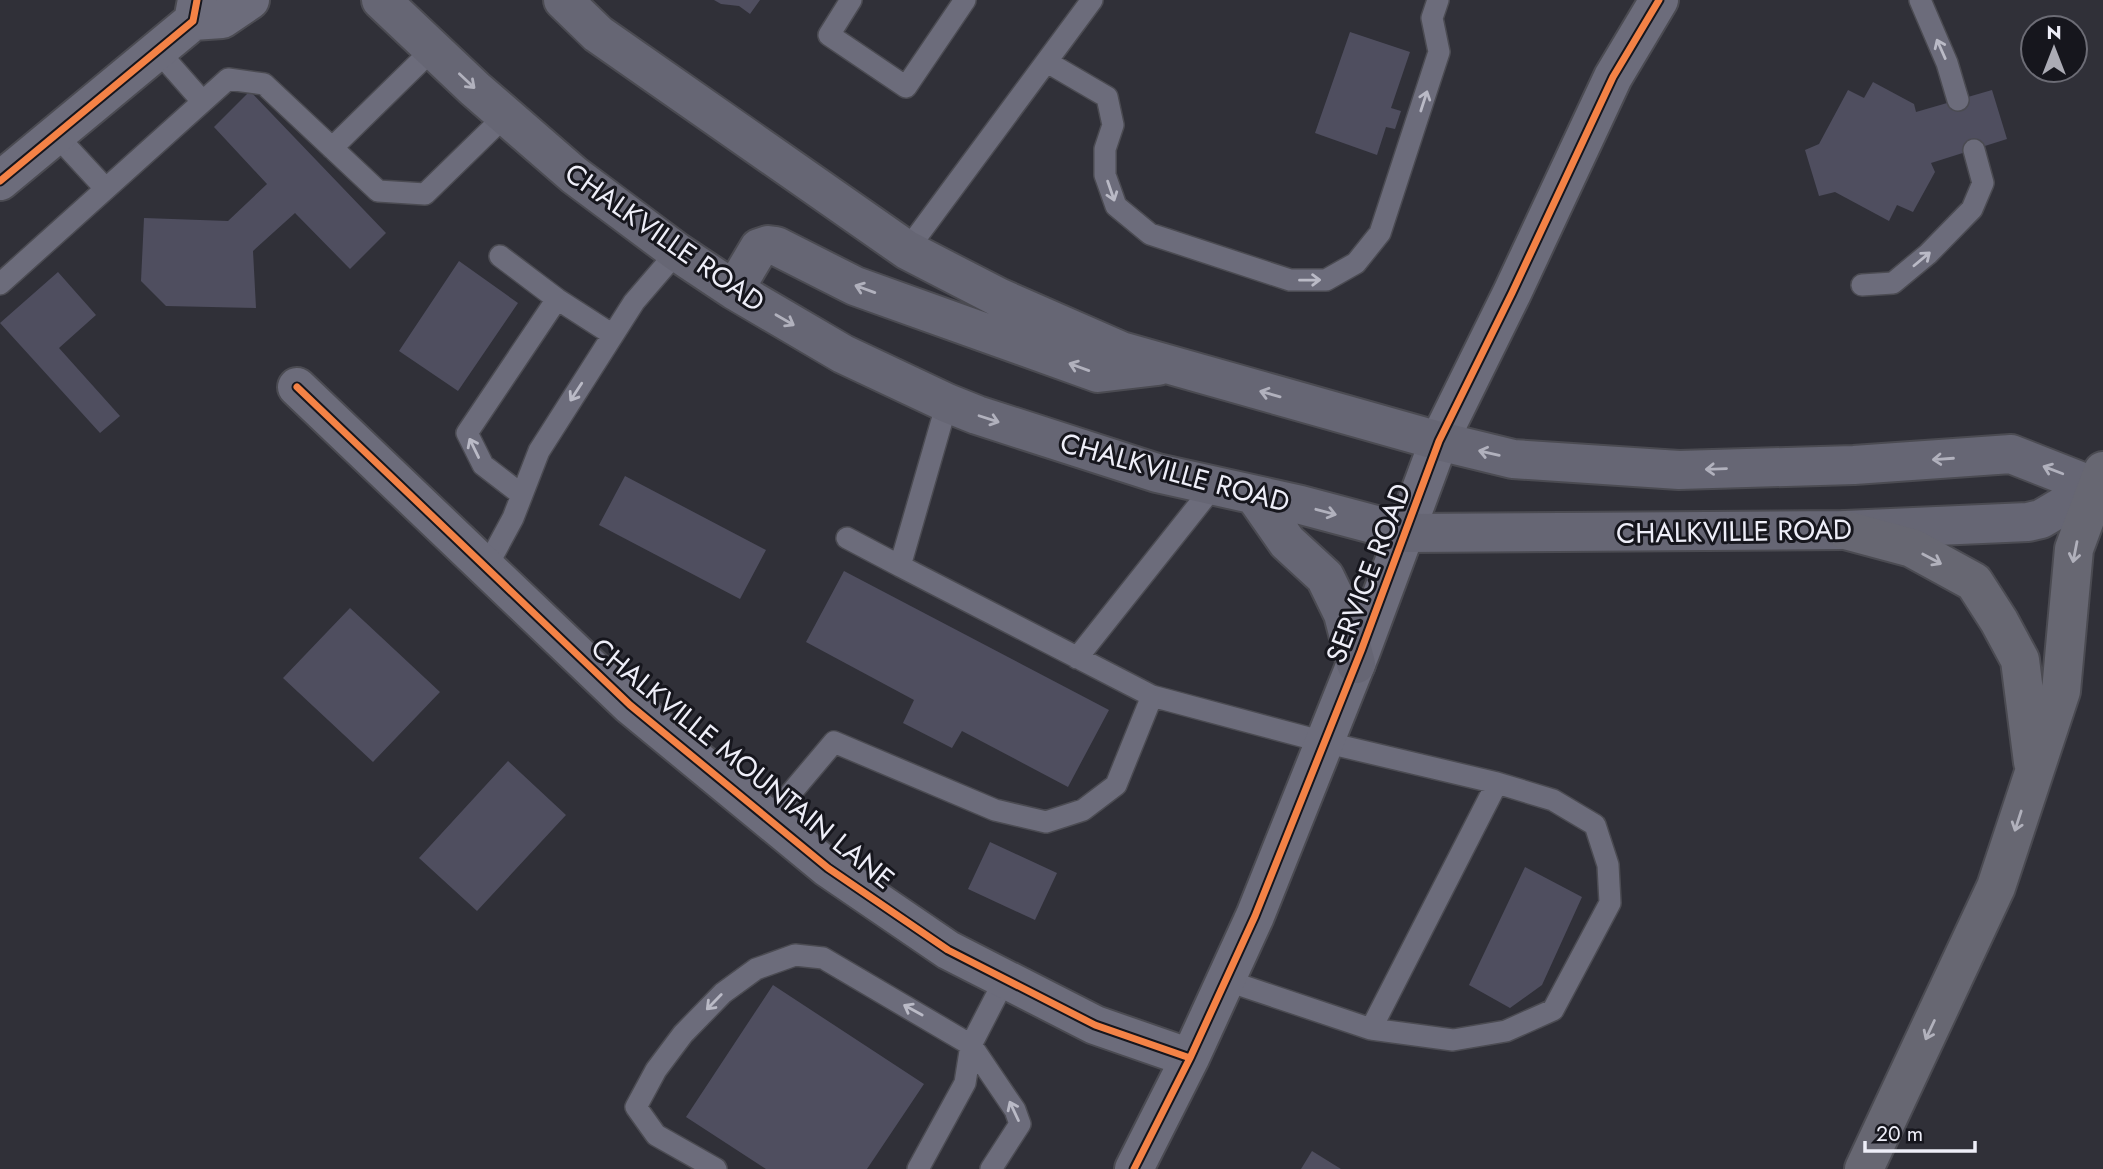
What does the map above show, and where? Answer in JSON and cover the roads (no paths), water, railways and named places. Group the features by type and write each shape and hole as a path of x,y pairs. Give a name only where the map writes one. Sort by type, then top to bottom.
{"highway":[{"path":"1864,1169 1996,887 2061,691 2074,549 2100,481"},
{"path":"1845,530 1912,548 1974,582 2020,660 2034,773"}],"main road":[{"name":"CHALKVILLE ROAD","path":"381,0 574,175 677,252 734,290 843,354 947,403 1157,473 1301,505 1406,533 1845,530 2028,522 2041,519 2100,481"},
{"path":"563,0 598,34 907,250 999,297 1121,351 1439,441 1513,459 1679,470 1854,465 2011,454 2100,481"},
{"path":"734,290 759,248 776,246 855,286 1098,373 1170,365"},
{"path":"1255,496 1287,542 1325,577 1343,614 1356,664"}],"street":[{"path":"0,181 158,51 195,10 222,19 250,0"},
{"name":"SERVICE ROAD","path":"1134,1169 1190,1058 1255,916 1356,664 1439,441 1613,77 1659,0"},
{"name":"CHALKVILLE MOUNTAIN LANE","path":"297,387 630,705 828,868 948,950 1095,1024 1190,1058"}],"lane":[{"path":"851,0 829,35 906,87 965,0"},
{"path":"1920,0 1947,63 1958,100"},
{"path":"907,250 1047,62 1086,2"},
{"path":"1047,62 1107,97 1113,125 1105,149 1105,175 1116,206 1150,234 1290,280 1326,280 1356,262 1380,233 1439,52 1435,9"},
{"path":"332,148 433,49"},
{"path":"158,51 202,102"},
{"path":"0,284 228,79 264,84 378,191 425,194 506,115"},
{"path":"56,135 106,188"},
{"path":"1862,285 1893,283 1928,254 1972,209 1983,183 1974,150"},
{"path":"486,568 513,518 539,451 634,302 677,252"},
{"path":"500,256 557,299 613,335"},
{"path":"522,495 482,465 467,433 557,299"},
{"path":"900,566 947,403"},
{"path":"1077,658 1213,487"},
{"path":"847,538 1152,696 1324,742 1497,783 1553,800 1595,825 1608,865 1610,903 1553,1010 1506,1031 1454,1040 1371,1029 1226,980"},
{"path":"769,819 834,741 995,810 1046,822 1083,810 1116,785 1152,696"},
{"path":"1371,1029 1497,783"},
{"path":"716,1169 656,1135 636,1107 656,1070 683,1034 723,993 756,969 794,955 823,958 971,1045 1015,1110 1020,1124 991,1169"},
{"path":"918,1169 965,1083 971,1045 1005,979"}]}
